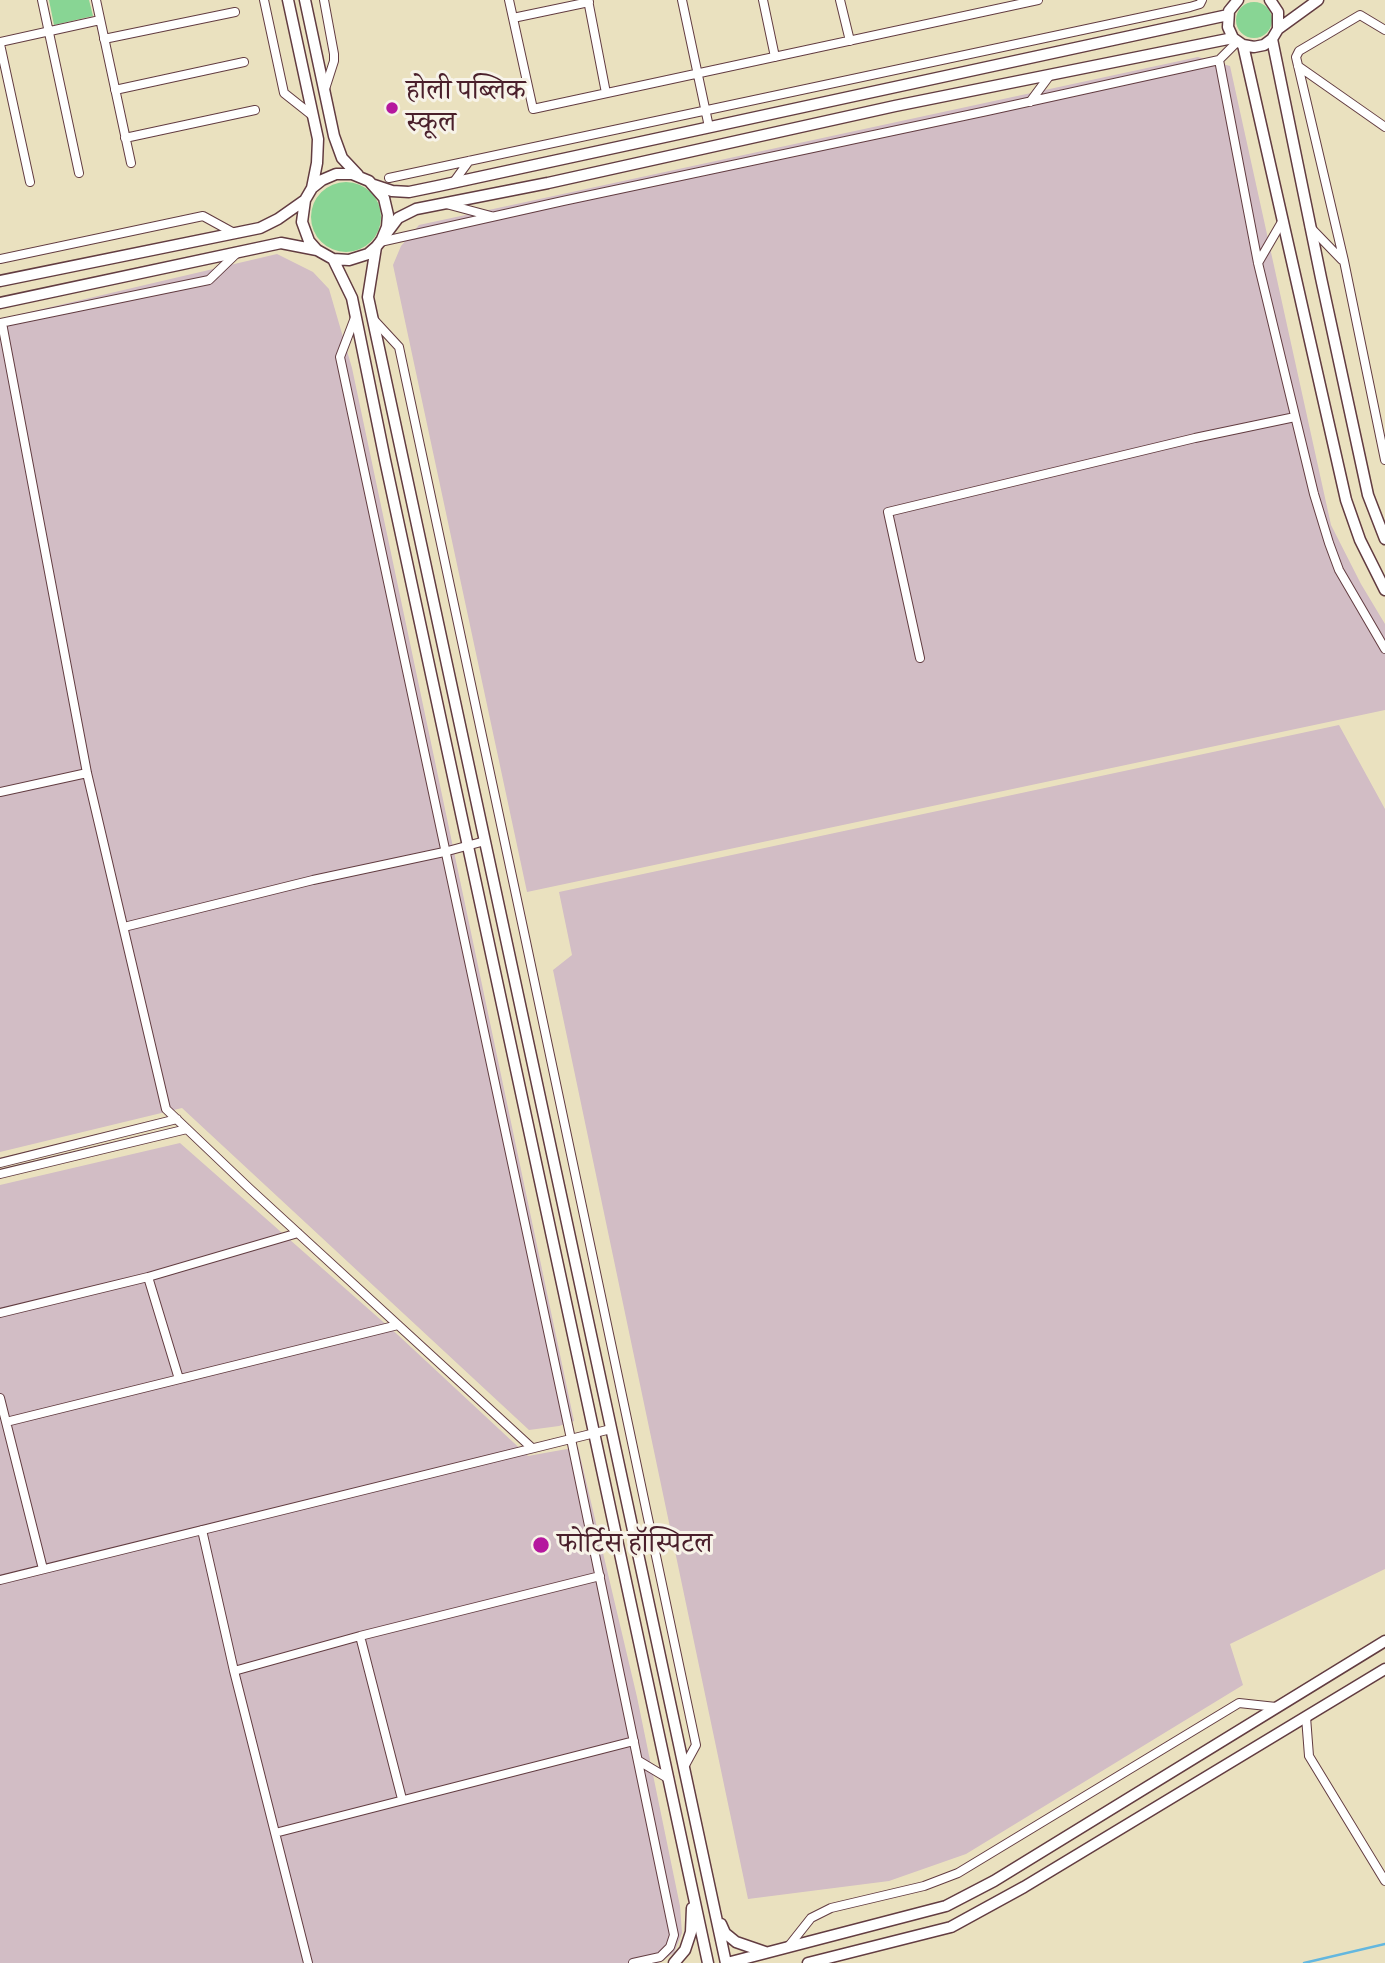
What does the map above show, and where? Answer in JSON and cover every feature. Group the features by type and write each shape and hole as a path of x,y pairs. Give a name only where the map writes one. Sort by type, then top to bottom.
{"street":[{"path":"42,0 79,173"},
{"path":"96,0 131,163"},
{"path":"264,0 284,93 313,116"},
{"path":"288,0 318,139 317,163 312,188 305,200 302,222 309,241 317,250"},
{"path":"305,0 334,136 342,158 358,175 374,185 392,191 409,192 1040,56 1232,5 1228,27 1238,41 1283,220 1346,500 1360,540 1385,590"},
{"path":"324,0 334,61 324,92"},
{"path":"509,0 533,108 1038,0"},
{"path":"682,0 709,127"},
{"path":"763,0 775,57"},
{"path":"840,0 849,41"},
{"path":"389,178 1019,45 1190,7 1200,4 1202,0"},
{"path":"1278,29 1318,0"},
{"path":"513,18 589,1 606,93"},
{"path":"0,303 281,243 349,260 368,254 398,218 416,209 440,203 548,183 895,106 1050,75 1238,41 1254,47 1264,45 1278,29 1280,20 1276,2"},
{"path":"104,39 235,12"},
{"path":"1385,30 1360,15 1299,51 1296,57 1344,261 1385,460"},
{"path":"30,183 0,43 100,20"},
{"path":"1272,39 1368,495 1385,539"},
{"path":"379,243 1219,60 1238,41"},
{"path":"1019,45 1040,56"},
{"path":"1219,60 1258,263 1314,494 1339,570 1385,649"},
{"path":"115,90 244,62"},
{"path":"1298,66 1385,127"},
{"path":"1030,102 1050,75"},
{"path":"125,138 255,110"},
{"path":"453,183 469,161"},
{"path":"312,188 336,174 358,175"},
{"path":"374,185 384,198 388,215 387,227 379,243 368,297 372,318 726,1963 946,1906 994,1881 1385,1641"},
{"path":"0,281 260,228 305,200"},
{"path":"440,203 494,216"},
{"path":"0,260 203,216 234,233"},
{"path":"1258,263 1283,220"},
{"path":"1310,227 1344,261"},
{"path":"238,252 209,280 1,323 87,774 166,1109 532,1448"},
{"path":"333,258 352,298 356,315 708,1963"},
{"path":"356,315 340,357 674,1935 670,1947 660,1956 633,1963"},
{"path":"372,318 399,347 402,360 696,1745 684,1768"},
{"path":"920,658 888,512 1183,441 1296,417"},
{"path":"0,792 87,774"},
{"path":"124,927 485,841"},
{"path":"0,1163 177,1119"},
{"path":"0,1174 187,1129"},
{"path":"0,1313 148,1277 298,1233"},
{"path":"148,1277 180,1379"},
{"path":"6,1422 398,1325"},
{"path":"0,1398 43,1569"},
{"path":"0,1580 611,1429"},
{"path":"202,1530 234,1671 308,1963"},
{"path":"234,1671 360,1636 600,1576"},
{"path":"360,1636 402,1799"},
{"path":"808,1963 951,1927 1024,1887 1385,1669"},
{"path":"788,1947 811,1918 831,1908 924,1886 958,1873 1239,1703 1277,1707"},
{"path":"1306,1717 1309,1756 1381,1866 1385,1881"},
{"path":"275,1833 635,1741"},
{"path":"639,1761 669,1779"},
{"path":"674,1963 685,1950 691,1932 694,1894"},
{"path":"715,1913 725,1933 736,1942 767,1953"}],"shaded area":[{"path":"1198,57 1230,66 1331,525 1385,624 1385,710 527,892 393,265 401,246 419,225"},
{"path":"277,254 313,272 329,289 352,368 574,1421 559,1426 529,1430 182,1108 0,1152 0,319"},
{"path":"1339,725 1385,809 1385,1569 1230,1644 1243,1685 966,1854 889,1881 748,1899 553,970 572,955 559,892"},
{"path":"180,1143 398,1335 528,1456 578,1447 637,1697 680,1906 682,1933 674,1953 658,1963 0,1963 0,1185"}],"green space":[{"path":"49,0 89,0 93,16 54,25"},
{"path":"1254,2 1267,7 1272,20 1267,33 1254,38 1241,33 1236,20 1241,7"},
{"path":"346,182 365,188 375,198 381,217 375,236 365,246 346,252 327,246 317,236 311,217 317,198 327,188"}],"waterway":[{"path":"1304,1963 1385,1944"}],"place":[{"name":"होली पब्लिक स्कूल","path":"392,108"},
{"name":"फोर्टिस हॉस्पिटल","path":"541,1545"}]}
